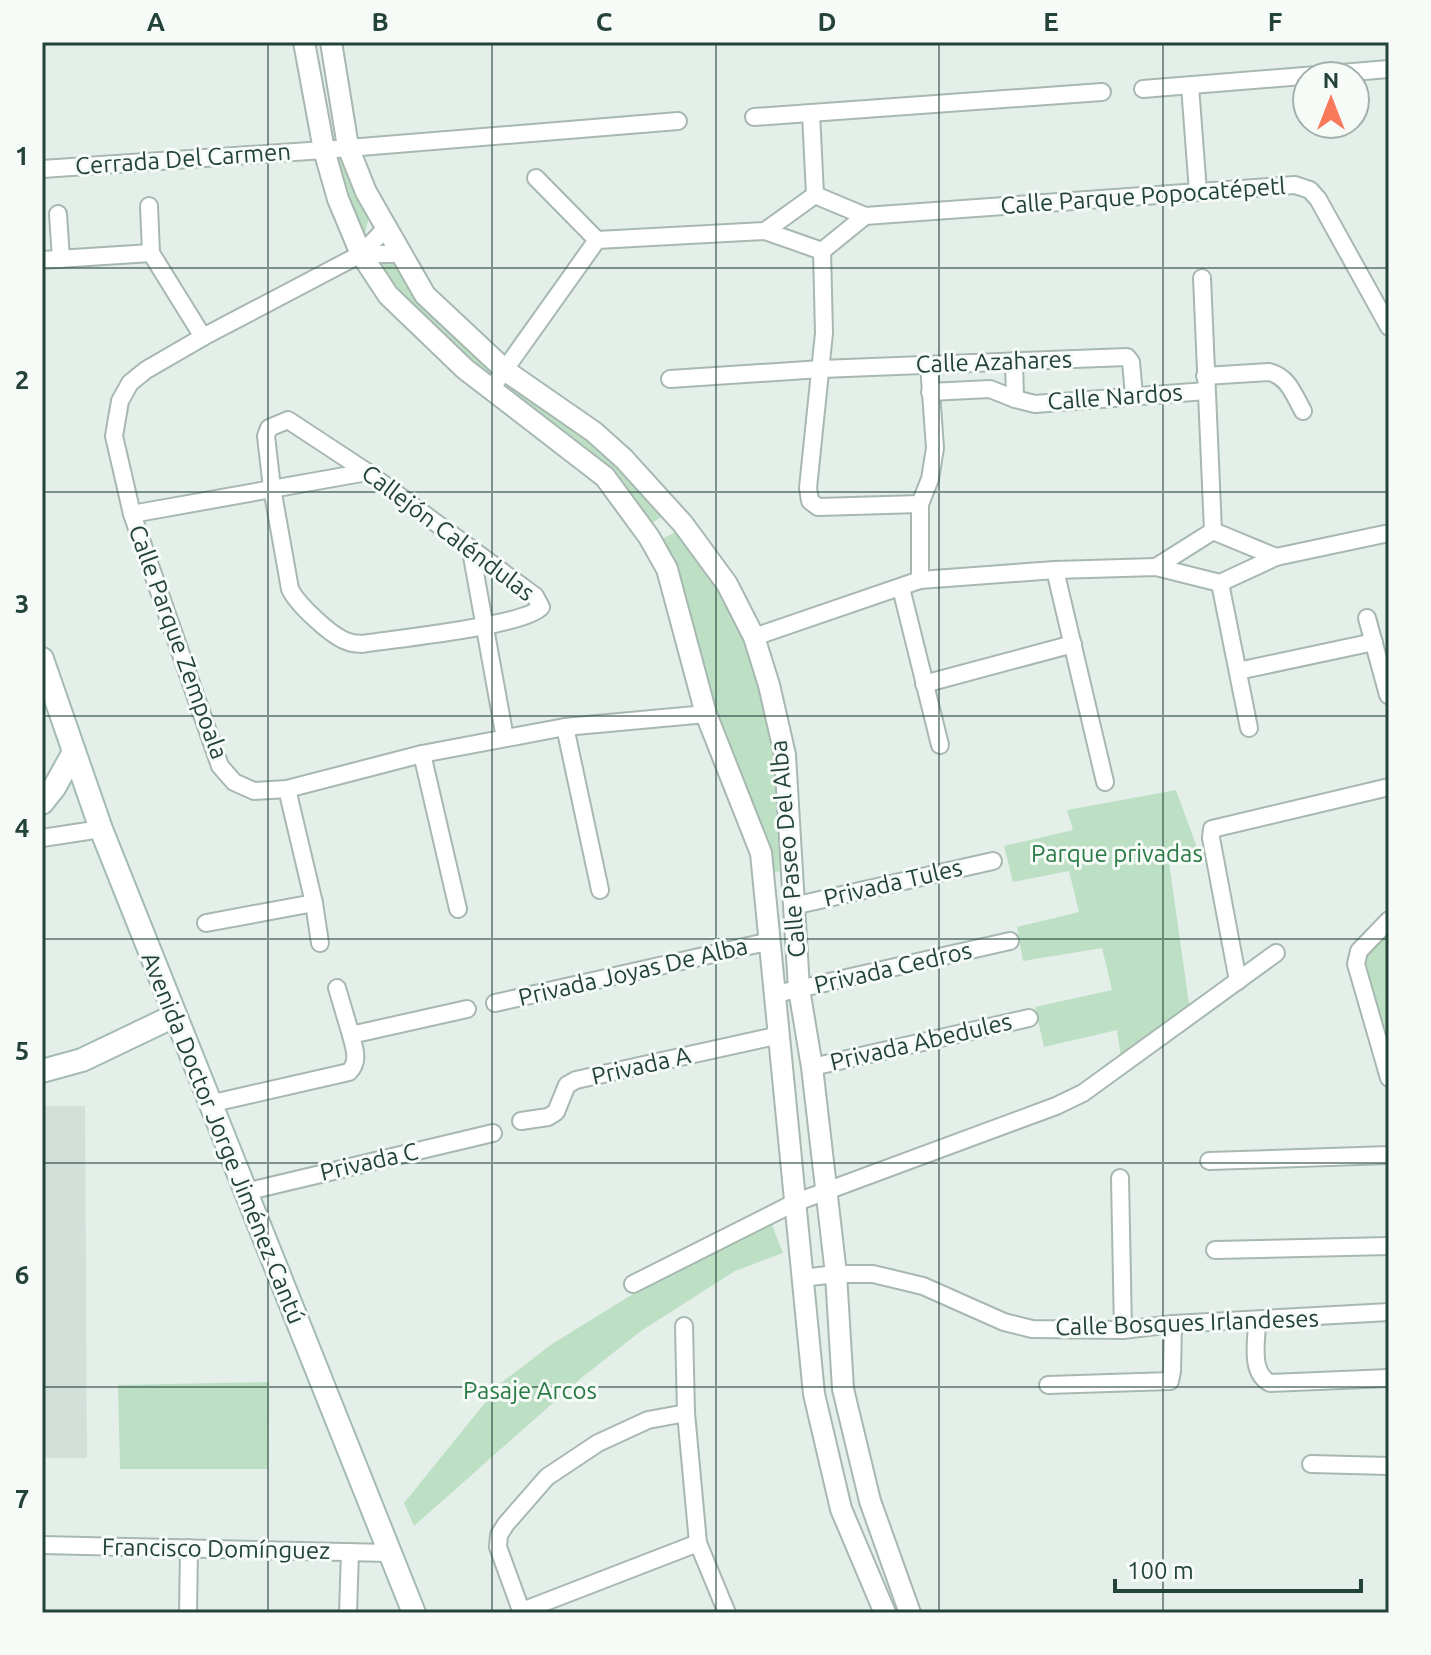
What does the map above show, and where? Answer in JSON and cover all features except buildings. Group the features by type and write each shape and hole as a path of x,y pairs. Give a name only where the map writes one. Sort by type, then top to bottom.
{"main road":[{"name":"Avenida Doctor Jorge Jiménez Cantú","path":"42,659 101,829 414,1613"},
{"path":"42,803 74,752"},
{"path":"42,1071 82,1060 174,1016"}],"street":[{"name":"Calle Paseo Del Alba","path":"304,42 324,150 338,199 361,254 388,295 465,369 605,477 649,537 667,569 706,714 761,853 814,1394 841,1509 885,1613"},
{"name":"Calle Paseo Del Alba","path":"331,42 348,147 366,192 425,295 506,371 608,444 683,524 727,584 754,637 785,755 799,989 812,1067 836,1274 843,1389 870,1501 910,1613"},
{"path":"1143,89 1389,69"},
{"path":"1190,86 1198,192"},
{"path":"754,117 1102,92"},
{"path":"765,231 815,195 811,113"},
{"name":"Cerrada Del Carmen","path":"42,169 678,121"},
{"path":"536,178 597,240 765,231 822,251"},
{"name":"Calle Parque Popocatépetl","path":"815,195 865,216 1295,185 1310,190 1318,199 1389,327"},
{"path":"149,206 151,253 203,337"},
{"path":"58,214 61,259"},
{"path":"822,251 865,216"},
{"name":"Calle Parque Zempoala","path":"386,228 361,254 146,370 130,383 120,401 114,436 132,514 220,766 234,782 254,791 287,789 422,754 565,727 706,714"},
{"path":"491,389 597,240"},
{"path":"822,251 824,333 808,488 810,501 818,507 920,504"},
{"path":"42,260 151,253"},
{"name":"Calle Parque Zempoala","path":"361,254 402,254"},
{"path":"1202,278 1213,531"},
{"name":"Calle Azahares","path":"670,379 821,369 1127,357 1131,362 1134,395"},
{"path":"1014,361 1015,399"},
{"path":"920,580 920,504 930,479 935,448 929,365"},
{"name":"Calle Nardos","path":"930,392 990,389 1035,404 1134,395 1269,372 1279,374 1286,381 1303,411"},
{"name":"Callejón Caléndulas","path":"288,420 367,472 540,602 541,607 537,613 484,625 362,644 347,642 293,596 272,488 266,432 288,420"},
{"path":"132,514 367,472"},
{"path":"649,537 661,522 667,520 683,524"},
{"path":"1156,567 1213,531"},
{"path":"1213,531 1276,557"},
{"path":"754,637 920,580 1055,570 1156,567 1220,583 1276,557 1389,533"},
{"path":"1194,543 1191,553 1194,576"},
{"path":"471,551 505,738"},
{"path":"1055,570 1105,782"},
{"path":"1220,583 1249,728"},
{"path":"901,588 940,745"},
{"path":"1367,618 1388,695"},
{"path":"1238,671 1374,642"},
{"path":"924,684 1073,644"},
{"path":"565,727 600,890"},
{"path":"422,754 458,909"},
{"path":"1238,981 1211,838 1212,829 1389,787"},
{"path":"287,789 314,903 320,943"},
{"path":"42,838 101,829"},
{"name":"Privada Tules","path":"793,906 993,861"},
{"path":"206,923 314,903"},
{"path":"1389,920 1359,951 1356,964 1389,1078"},
{"name":"Privada Joyas De Alba","path":"495,1003 771,941"},
{"name":"Privada Cedros","path":"776,994 1010,941"},
{"path":"633,1284 794,1203 1056,1106 1083,1093 1276,953"},
{"path":"209,1104 349,1072 355,1066 356,1057 337,988"},
{"path":"351,1035 467,1009"},
{"name":"Privada Abedules","path":"812,1067 1029,1018"},
{"name":"Privada A","path":"521,1121 548,1117 556,1112 562,1092 576,1080 780,1035"},
{"name":"Privada C","path":"245,1192 493,1133"},
{"path":"1209,1161 1389,1155"},
{"path":"1120,1178 1123,1330"},
{"path":"1215,1250 1389,1246"},
{"name":"Calle Bosques Irlandeses","path":"802,1278 873,1274 923,1286 1004,1322 1032,1329 1123,1330 1173,1324 1389,1312"},
{"path":"1257,1321 1257,1370 1261,1378 1270,1383 1389,1378"},
{"path":"1048,1385 1170,1381 1173,1324"},
{"path":"684,1326 686,1413 698,1543 727,1613"},
{"path":"686,1413 648,1420 598,1443 547,1477 506,1524 499,1535 498,1547 522,1612 698,1543"},
{"path":"1311,1464 1389,1466"},
{"name":"Francisco Domínguez","path":"42,1545 389,1553"},
{"path":"188,1613 189,1548"},
{"path":"348,1613 350,1552"}],"shaded area":[{"path":"42,1106 85,1106 87,1458 42,1458"}],"green space":[{"path":"344,156 369,216 364,238 331,159"},
{"path":"395,257 497,367 487,377 407,300 378,261"},
{"path":"510,377 613,454 666,514 649,525 502,389"},
{"path":"679,530 726,591 765,680 783,755 787,870 769,873 717,725 662,539"},
{"name":"Parque privadas","path":"1176,790 1199,853 1169,862 1189,1004 1121,1058 1117,1030 1044,1047 1035,1007 1112,990 1102,948 1023,961 1017,927 1079,912 1069,871 1013,882 1004,846 1073,830 1067,810"},
{"path":"1389,920 1389,1078 1359,951"},
{"name":"Pasaje Arcos","path":"772,1225 783,1253 735,1271 641,1331 580,1379 414,1526 404,1503 501,1383 552,1344 662,1276"},
{"path":"269,1382 268,1469 120,1469 118,1385"}]}
